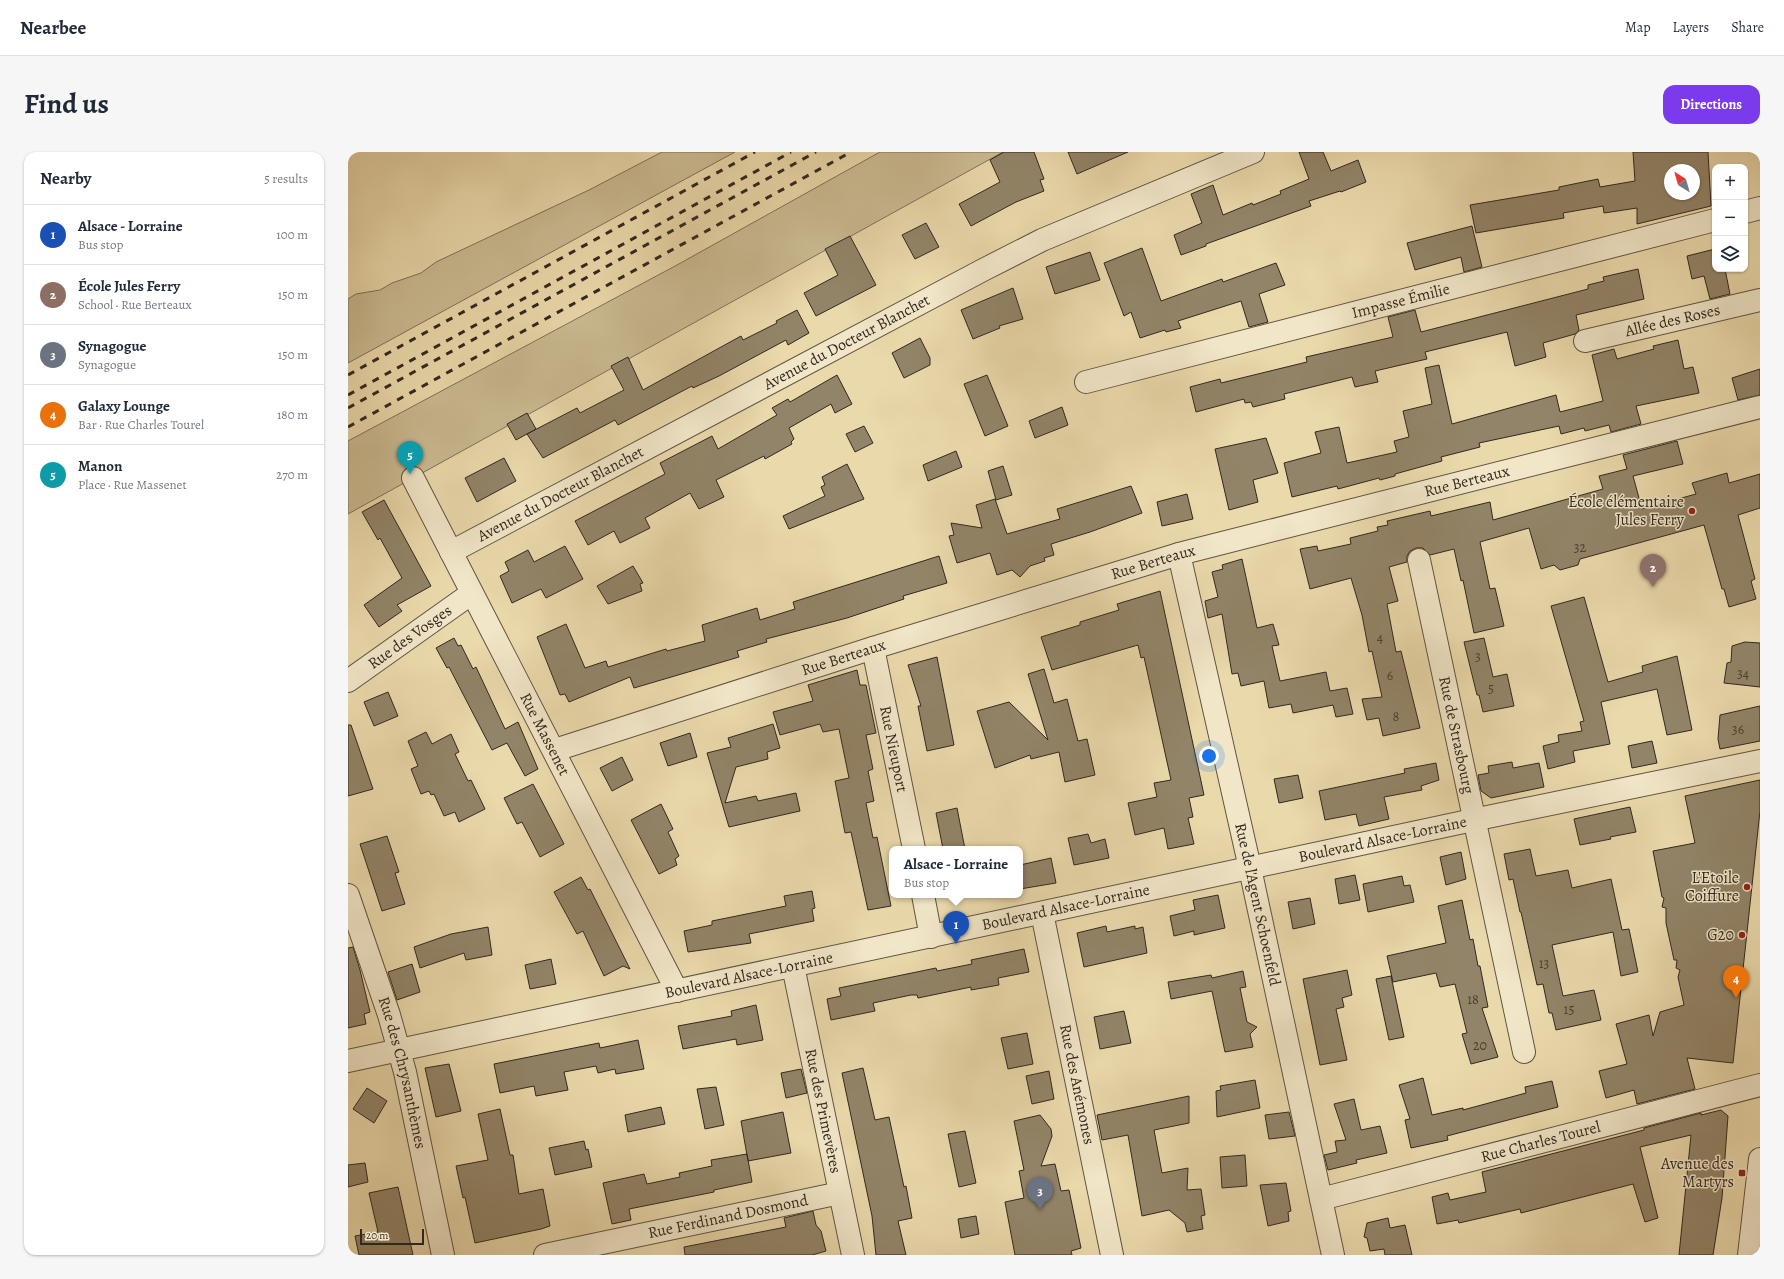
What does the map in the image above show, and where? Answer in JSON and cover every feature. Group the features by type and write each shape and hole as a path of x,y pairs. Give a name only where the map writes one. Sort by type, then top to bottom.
{"street":[{"name":"Avenue du Docteur Blanchet","path":"451,552 1042,240 1253,152"},
{"path":"1748,211 1760,208"},
{"name":"Impasse Émilie","path":"1086,382 1712,221"},
{"name":"Allée des Roses","path":"1585,341 1760,300"},
{"name":"Rue Berteaux","path":"555,750 873,648 1179,554 1760,407"},
{"name":"Rue Massenet","path":"413,478 555,750 677,991"},
{"name":"Rue de l'Agent Schoenfeld","path":"1179,554 1250,869 1332,1255"},
{"name":"Rue de Strasbourg","path":"1419,560 1473,820 1524,1052"},
{"name":"Rue des Vosges","path":"348,681 472,593"},
{"name":"Rue Nieuport","path":"873,648 913,846"},
{"name":"Boulevard Alsace-Lorraine","path":"348,1061 1250,869 1473,820 1760,761"},
{"name":"Rue des Chrysanthèmes","path":"348,895 405,1072 443,1255"},
{"path":"924,898 931,937"},
{"name":"Rue des Anémones","path":"1042,913 1112,1255"},
{"name":"Rue des Primevères","path":"793,966 853,1255"},
{"name":"Rue Charles Tourel","path":"1321,1199 1760,1085"},
{"path":"1749,1255 1760,1159"},
{"name":"Rue Ferdinand Dosmond","path":"545,1255 630,1246 840,1193"}],"shaded area":[{"path":"662,152 735,152 348,363 348,299 356,294 380,290 392,283 421,273 436,262 589,190"},
{"path":"880,152 1003,152 348,514 348,441 677,265"}],"building":[{"path":"1004,152 1034,152 1044,179 1040,180 1044,191 1016,202 971,226 959,204 1000,182 990,160"},
{"path":"1068,152 1128,152 1077,174"},
{"path":"1299,152 1323,152 1331,171 1358,160 1366,182 1341,192 1340,191 1309,201 1311,206 1206,244 1206,246 1181,255 1174,235 1202,223 1191,194 1213,185 1223,215 1252,203 1253,205 1281,194 1280,191 1309,179"},
{"path":"1633,152 1708,152 1711,206 1637,224 1637,208 1604,213 1603,206 1563,213 1564,218 1476,233 1470,205 1559,190 1559,187 1598,179 1600,187 1635,181"},
{"path":"926,223 939,247 915,259 902,235"},
{"path":"1472,226 1482,267 1464,272 1461,257 1415,270 1407,243"},
{"path":"850,236 876,285 816,316 804,293 838,275 825,249"},
{"path":"1142,248 1161,301 1222,279 1223,282 1276,263 1285,285 1259,294 1268,322 1249,327 1241,301 1178,321 1181,328 1166,332 1165,330 1140,338 1131,312 1124,316 1104,263"},
{"path":"1712,250 1712,272 1726,272 1730,294 1710,299 1704,276 1692,279 1687,256"},
{"path":"1090,252 1100,280 1055,294 1046,267"},
{"path":"1638,269 1644,299 1576,315 1579,330 1575,334 1543,343 1546,357 1515,366 1507,332 1425,352 1427,359 1375,371 1378,382 1355,387 1352,377 1284,394 1285,399 1253,407 1251,402 1245,403 1244,399 1196,412 1190,387 1220,379 1221,383 1307,362 1306,357 1393,337 1388,317 1415,310 1421,332 1588,289 1588,285 1604,281 1603,277"},
{"path":"1013,288 1023,319 999,326 1000,328 973,339 961,310"},
{"path":"797,310 809,333 788,345 786,340 719,376 693,388 692,386 618,425 615,420 543,458 527,434 577,408 580,413 624,390 611,366 628,357 643,390 741,336 743,340 777,323 776,321"},
{"path":"920,338 930,358 930,365 904,378 892,353"},
{"path":"1678,340 1684,369 1693,367 1699,393 1636,406 1641,424 1611,432 1609,425 1585,431 1584,428 1561,434 1559,426 1479,443 1480,447 1441,457 1442,461 1395,474 1395,476 1380,480 1379,478 1338,489 1337,486 1292,497 1284,463 1321,453 1315,432 1339,427 1347,463 1397,452 1394,441 1409,437 1403,411 1432,404 1425,368 1439,365 1452,424 1556,395 1560,412 1603,401 1592,355 1614,349 1617,359 1654,349 1653,346"},
{"path":"1760,369 1760,395 1738,400 1732,378"},
{"path":"837,375 852,404 835,413 831,404 789,428 794,439 791,442 792,444 765,459 764,456 716,480 724,497 699,509 690,493 645,518 650,528 620,543 614,531 588,545 575,521 665,474 660,463 712,436 718,449 777,415 772,408 788,399 790,402"},
{"path":"987,375 1008,426 985,436 964,384"},
{"path":"1062,407 1068,425 1035,438 1029,421"},
{"path":"527,413 536,429 516,440 507,424"},
{"path":"864,426 873,443 855,452 846,434"},
{"path":"1266,438 1278,473 1253,480 1258,502 1229,510 1215,449"},
{"path":"1677,441 1683,464 1633,476 1642,509 1696,494 1692,483 1727,473 1729,483 1760,474 1760,508 1738,515 1755,579 1751,581 1756,599 1729,607 1724,589 1722,589 1704,525 1580,559 1578,565 1560,570 1554,565 1541,569 1529,528 1480,542 1490,589 1495,588 1504,626 1474,633 1463,580 1461,581 1454,549 1430,555 1423,548 1416,548 1410,551 1407,556 1407,562 1389,567 1398,601 1387,604 1396,652 1401,651 1420,728 1383,736 1379,718 1367,720 1362,699 1382,697 1372,651 1369,652 1362,615 1351,578 1310,589 1300,549 1317,546 1318,551 1351,544 1350,538 1378,531 1377,527 1388,525 1387,521 1430,511 1431,516 1490,502 1493,520 1603,489 1599,476 1627,469 1623,455"},
{"path":"956,451 962,467 928,481 923,465"},
{"path":"504,458 516,481 477,502 465,478"},
{"path":"847,464 864,499 789,529 783,516 825,496 821,487 825,485 822,477"},
{"path":"1003,466 1012,495 996,500 988,471"},
{"path":"1131,486 1142,513 1090,532 1051,544 1054,555 1044,558 1045,561 1030,566 1020,577 1012,570 997,575 990,553 957,563 949,536 954,535 951,523 982,528 976,505 995,499 1007,534 1060,519 1057,509"},
{"path":"1187,494 1193,519 1162,526 1157,502"},
{"path":"384,500 431,586 397,605 402,611 379,627 364,605 402,578 380,538 378,540 362,512"},
{"path":"565,546 583,579 546,598 541,589 512,603 500,576 509,571 505,562 528,550 534,562"},
{"path":"939,556 947,583 903,596 904,599 847,618 766,639 767,642 737,651 739,657 634,688 630,677 569,702 565,694 560,695 537,637 566,624 585,668 606,661 608,667 666,649 667,651 705,641 702,625 757,608 760,620 795,609 793,602"},
{"path":"1242,559 1257,628 1273,624 1279,645 1272,646 1280,681 1326,672 1330,691 1347,688 1353,714 1336,717 1333,705 1293,713 1291,704 1269,708 1264,681 1241,686 1238,673 1232,674 1222,614 1208,618 1205,601 1218,597 1212,572 1223,569 1222,565"},
{"path":"633,566 643,583 640,584 642,591 608,604 597,586"},
{"path":"1160,591 1204,795 1189,798 1193,817 1188,818 1194,844 1168,849 1164,828 1135,835 1128,803 1157,797 1154,783 1171,780 1144,657 1141,658 1138,645 1052,670 1041,637 1080,625 1080,622 1119,610 1117,604"},
{"path":"1584,597 1608,682 1643,672 1642,666 1677,656 1692,730 1667,735 1657,689 1601,702 1610,744 1573,751 1575,762 1548,769 1543,746 1559,742 1558,735 1582,731 1580,722 1584,721 1551,606"},
{"path":"454,638 458,646 461,645 473,669 476,667 505,729 518,722 538,769 525,776 507,743 492,750 449,667 447,668 436,648"},
{"path":"1484,638 1493,677 1507,674 1514,706 1483,712 1479,695 1477,695 1464,642"},
{"path":"1745,642 1760,643 1760,687 1724,683 1727,663 1731,662 1732,646"},
{"path":"937,657 954,745 927,751 918,706 921,706 908,665"},
{"path":"1044,669 1054,703 1067,699 1078,741 1087,739 1095,775 1065,782 1059,752 1031,759 1030,755 995,768 977,711 1009,702 1048,740 1028,674"},
{"path":"857,670 860,685 866,685 876,733 866,735 873,769 868,771 874,801 866,803 873,838 877,837 891,906 868,910 851,832 845,833 835,781 849,778 839,729 823,732 820,724 780,735 773,712 813,701 808,685"},
{"path":"388,692 398,716 374,726 364,702"},
{"path":"1760,706 1760,741 1720,749 1718,739 1720,715"},
{"path":"773,724 780,748 767,752 768,759 736,767 725,803 756,796 758,801 796,793 800,811 729,827 707,753 731,747 728,738"},
{"path":"348,725 351,725 373,789 348,796"},
{"path":"426,732 432,744 451,734 459,752 455,754 468,781 471,780 485,809 459,822 455,812 444,816 434,794 431,795 429,791 421,794 411,769 418,766 408,741"},
{"path":"690,733 697,757 668,766 660,743"},
{"path":"1652,741 1657,763 1632,768 1628,746"},
{"path":"622,757 633,780 612,791 600,768"},
{"path":"1512,762 1513,768 1539,763 1544,787 1491,798 1481,791 1478,775 1489,773 1488,766"},
{"path":"1436,763 1439,780 1421,786 1422,790 1384,797 1389,819 1359,826 1356,814 1325,820 1319,791 1405,773 1404,769"},
{"path":"1298,775 1303,798 1279,803 1274,779"},
{"path":"1760,780 1760,811 1733,1063 1687,1058 1695,1089 1637,1104 1634,1090 1606,1098 1599,1071 1627,1064 1616,1024 1649,1015 1653,1036 1660,1012 1684,1005 1678,977 1680,970 1676,968 1677,960 1674,960 1666,923 1666,908 1662,907 1664,898 1662,897 1653,851 1695,843 1685,796"},
{"path":"533,784 564,844 540,857 522,822 517,824 504,798"},
{"path":"661,804 673,829 668,832 679,856 675,859 677,865 659,874 631,820"},
{"path":"1630,807 1636,832 1580,845 1574,819"},
{"path":"957,808 964,846 942,846 936,813"},
{"path":"1088,834 1091,843 1105,839 1109,858 1074,865 1068,838"},
{"path":"387,836 399,872 395,873 405,904 382,911 360,844"},
{"path":"1530,849 1536,876 1568,870 1572,888 1611,879 1622,930 1629,929 1638,972 1621,976 1613,932 1552,945 1563,996 1594,990 1601,1020 1556,1030 1552,1013 1549,1013 1543,984 1537,985 1513,879 1509,880 1504,854"},
{"path":"1461,852 1466,879 1446,885 1440,857"},
{"path":"1051,858 1056,883 1023,888 1023,864"},
{"path":"1355,875 1360,900 1339,904 1335,879"},
{"path":"1402,876 1404,886 1410,885 1414,902 1368,912 1363,884"},
{"path":"581,877 588,890 590,889 630,969 623,966 604,976 583,931 577,934 554,892"},
{"path":"812,891 815,908 812,909 814,921 749,934 751,943 688,952 684,931 712,925 712,921 786,906 784,896"},
{"path":"1218,895 1225,928 1194,935 1194,931 1174,936 1170,916 1195,910 1193,900"},
{"path":"1310,898 1315,924 1293,929 1288,902"},
{"path":"1462,900 1470,940 1473,939 1478,966 1480,966 1488,1007 1482,1008 1498,1057 1471,1064 1462,1034 1467,1033 1455,984 1440,987 1436,973 1393,982 1387,956 1446,943 1438,906"},
{"path":"1106,926 1107,932 1135,926 1135,929 1143,927 1147,953 1084,967 1077,933"},
{"path":"488,927 492,955 466,960 464,953 420,968 414,947 451,934"},
{"path":"353,947 370,1012 364,1014 366,1024 348,1028 348,948"},
{"path":"1024,949 1029,972 998,978 999,985 971,990 971,987 918,998 917,995 911,995 873,1003 875,1011 831,1020 827,999 841,996 839,988 936,968 937,971 972,964 971,960"},
{"path":"551,959 556,984 530,989 525,965"},
{"path":"412,964 420,992 397,1000 388,972"},
{"path":"1347,970 1352,995 1342,998 1344,1007 1336,1009 1347,1060 1320,1065 1303,979"},
{"path":"1243,971 1246,987 1240,988 1247,1022 1257,1027 1250,1034 1253,1047 1225,1052 1212,991 1171,999 1168,982 1211,975 1212,978"},
{"path":"1391,976 1404,1037 1389,1040 1376,979"},
{"path":"756,1005 763,1040 737,1045 736,1039 683,1049 678,1026 732,1016 731,1011"},
{"path":"1124,1011 1131,1043 1100,1049 1094,1017"},
{"path":"1027,1033 1033,1064 1008,1069 1001,1038"},
{"path":"638,1040 644,1069 616,1074 615,1069 598,1073 596,1066 564,1072 568,1090 536,1096 534,1086 500,1093 494,1064 599,1043 600,1048"},
{"path":"449,1064 461,1111 436,1117 425,1068"},
{"path":"863,1068 875,1120 889,1117 904,1187 906,1186 912,1218 898,1221 906,1255 876,1255 872,1216 842,1073"},
{"path":"801,1069 807,1093 786,1098 781,1073"},
{"path":"1049,1071 1054,1099 1032,1104 1026,1076"},
{"path":"1423,1078 1432,1115 1463,1108 1463,1110 1526,1093 1525,1087 1552,1081 1558,1107 1447,1136 1448,1140 1411,1148 1405,1120 1410,1119 1399,1085"},
{"path":"1255,1080 1260,1108 1217,1117 1216,1091 1221,1090 1220,1086"},
{"path":"716,1087 724,1125 705,1129 697,1089"},
{"path":"367,1088 387,1101 374,1123 353,1109"},
{"path":"1189,1096 1189,1123 1154,1130 1162,1173 1188,1168 1187,1190 1201,1189 1205,1215 1201,1216 1203,1229 1187,1232 1185,1223 1169,1210 1142,1216 1128,1135 1102,1140 1097,1115"},
{"path":"1354,1099 1361,1130 1380,1126 1387,1153 1356,1160 1357,1163 1328,1170 1324,1155 1337,1152 1335,1141 1346,1140 1334,1104"},
{"path":"661,1107 665,1124 628,1132 625,1115"},
{"path":"500,1109 510,1155 513,1155 519,1194 543,1189 550,1226 475,1243 465,1197 463,1198 456,1166 488,1160 478,1114"},
{"path":"1721,1110 1728,1116 1722,1198 1713,1255 1679,1255 1691,1135 1640,1147 1658,1218 1645,1222 1633,1184 1521,1213 1520,1209 1459,1223 1458,1220 1437,1224 1432,1197 1448,1193 1450,1200 1486,1192 1482,1172 1644,1130 1644,1128 1701,1113 1701,1115"},
{"path":"783,1112 791,1153 748,1161 741,1121"},
{"path":"1289,1112 1295,1136 1269,1139 1265,1115"},
{"path":"1040,1115 1051,1129 1052,1136 1041,1166 1055,1164 1061,1191 1069,1190 1081,1248 1071,1251 1072,1255 1015,1255 1005,1202 1024,1198 1019,1171 1024,1170 1014,1121"},
{"path":"965,1131 976,1183 959,1187 948,1134"},
{"path":"584,1141 586,1150 588,1149 592,1167 555,1175 549,1148"},
{"path":"747,1154 752,1182 714,1190 714,1192 629,1209 631,1220 612,1224 603,1183 644,1174 647,1184 680,1177 679,1173 712,1166 711,1160"},
{"path":"1245,1155 1247,1186 1222,1188 1220,1157"},
{"path":"365,1163 368,1182 348,1187 348,1165"},
{"path":"1286,1183 1291,1211 1288,1212 1289,1221 1268,1226 1260,1185"},
{"path":"398,1187 413,1255 359,1255 355,1236 378,1232 369,1193"},
{"path":"813,1211 816,1225 821,1231 826,1251 812,1255 685,1255 684,1247 786,1227 784,1218"},
{"path":"976,1216 979,1234 961,1238 958,1219"},
{"path":"1388,1218 1390,1228 1405,1225 1412,1255 1385,1255 1384,1249 1370,1251 1367,1238 1364,1237 1367,1223"}],"railway":[{"path":"348,375 755,152"},
{"path":"348,395 791,152"},
{"path":"348,408 816,152"},
{"path":"348,427 851,152"}],"place":[{"name":"Manon","path":"410,474"},
{"name":"École élémentaire Jules Ferry","path":"1692,511"},
{"name":"École Jules Ferry","path":"1653,587"},
{"name":"L'Etoile Coiffure","path":"1747,887"},
{"name":"G20","path":"1742,935"},
{"name":"Alsace - Lorraine","path":"956,944"},
{"name":"Galaxy Lounge","path":"1736,998"},
{"name":"Avenue des Martyrs","path":"1742,1173"},
{"name":"Synagogue","path":"1040,1210"}]}
